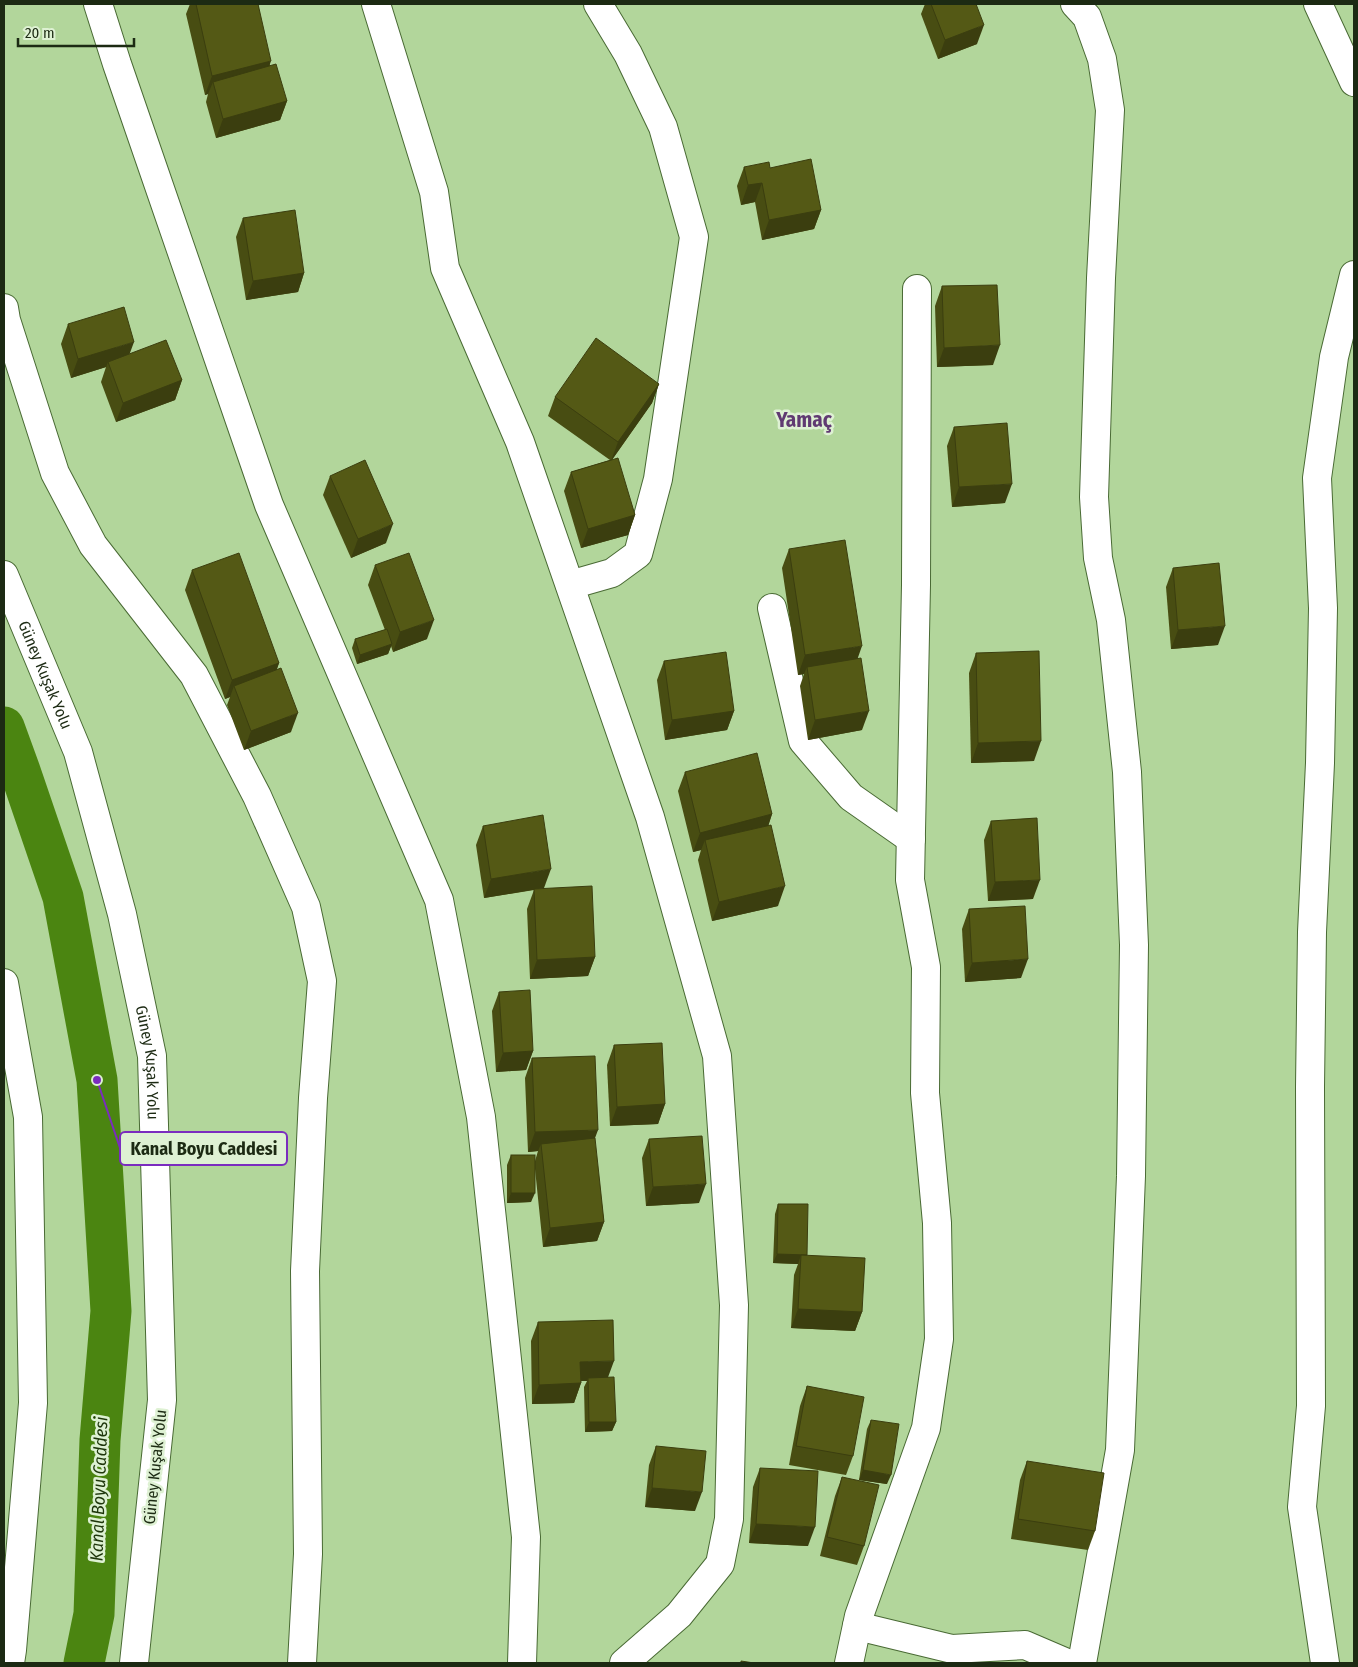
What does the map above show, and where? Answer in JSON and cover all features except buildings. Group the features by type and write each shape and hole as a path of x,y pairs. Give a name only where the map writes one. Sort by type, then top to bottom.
{"street":[{"path":"98,4 116,64 269,505 439,900 481,1117 526,1538 522,1652 539,1663"},
{"path":"376,4 434,192 444,268 520,442 570,585 650,817 716,1056 734,1305 728,1519 720,1564 678,1615 624,1663"},
{"path":"570,585 612,572 638,554 658,479 694,238 663,128 628,54 598,4"},
{"path":"1075,4 1087,17 1102,59 1110,110 1100,278 1094,497 1098,558 1111,620 1127,772 1134,946 1132,1176 1120,1450 1082,1663"},
{"path":"1318,4 1354,82"},
{"path":"1324,1663 1302,1507 1311,1406 1310,1078 1312,932 1320,764 1323,618 1317,478 1334,357 1354,275"},
{"path":"849,1663 859,1616 926,1428 939,1338 938,1223 925,1093 926,967 910,880 916,585 917,289"},
{"path":"4,308 6,320 55,473 93,545 194,675 257,796 306,907 322,981 313,1098 305,1271 308,1554 302,1663"},
{"name":"Güney Kuşak Yolu","path":"4,575 78,752 122,914 152,1056 162,1400 134,1663"},
{"path":"772,608 803,741 851,797 912,839"},
{"path":"4,983 28,1116 34,1403 10,1663"},
{"path":"857,1626 952,1649 1025,1645 1067,1663"}],"waterway":[{"name":"Kanal Boyu Caddesi","path":"4,727 63,897 97,1080 111,1311 100,1440 94,1614 84,1663"}],"place":[{"name":"Kanal Boyu Caddesi","path":"97,1080"}],"district":[{"name":"Yamaç","path":"804,420"}]}
